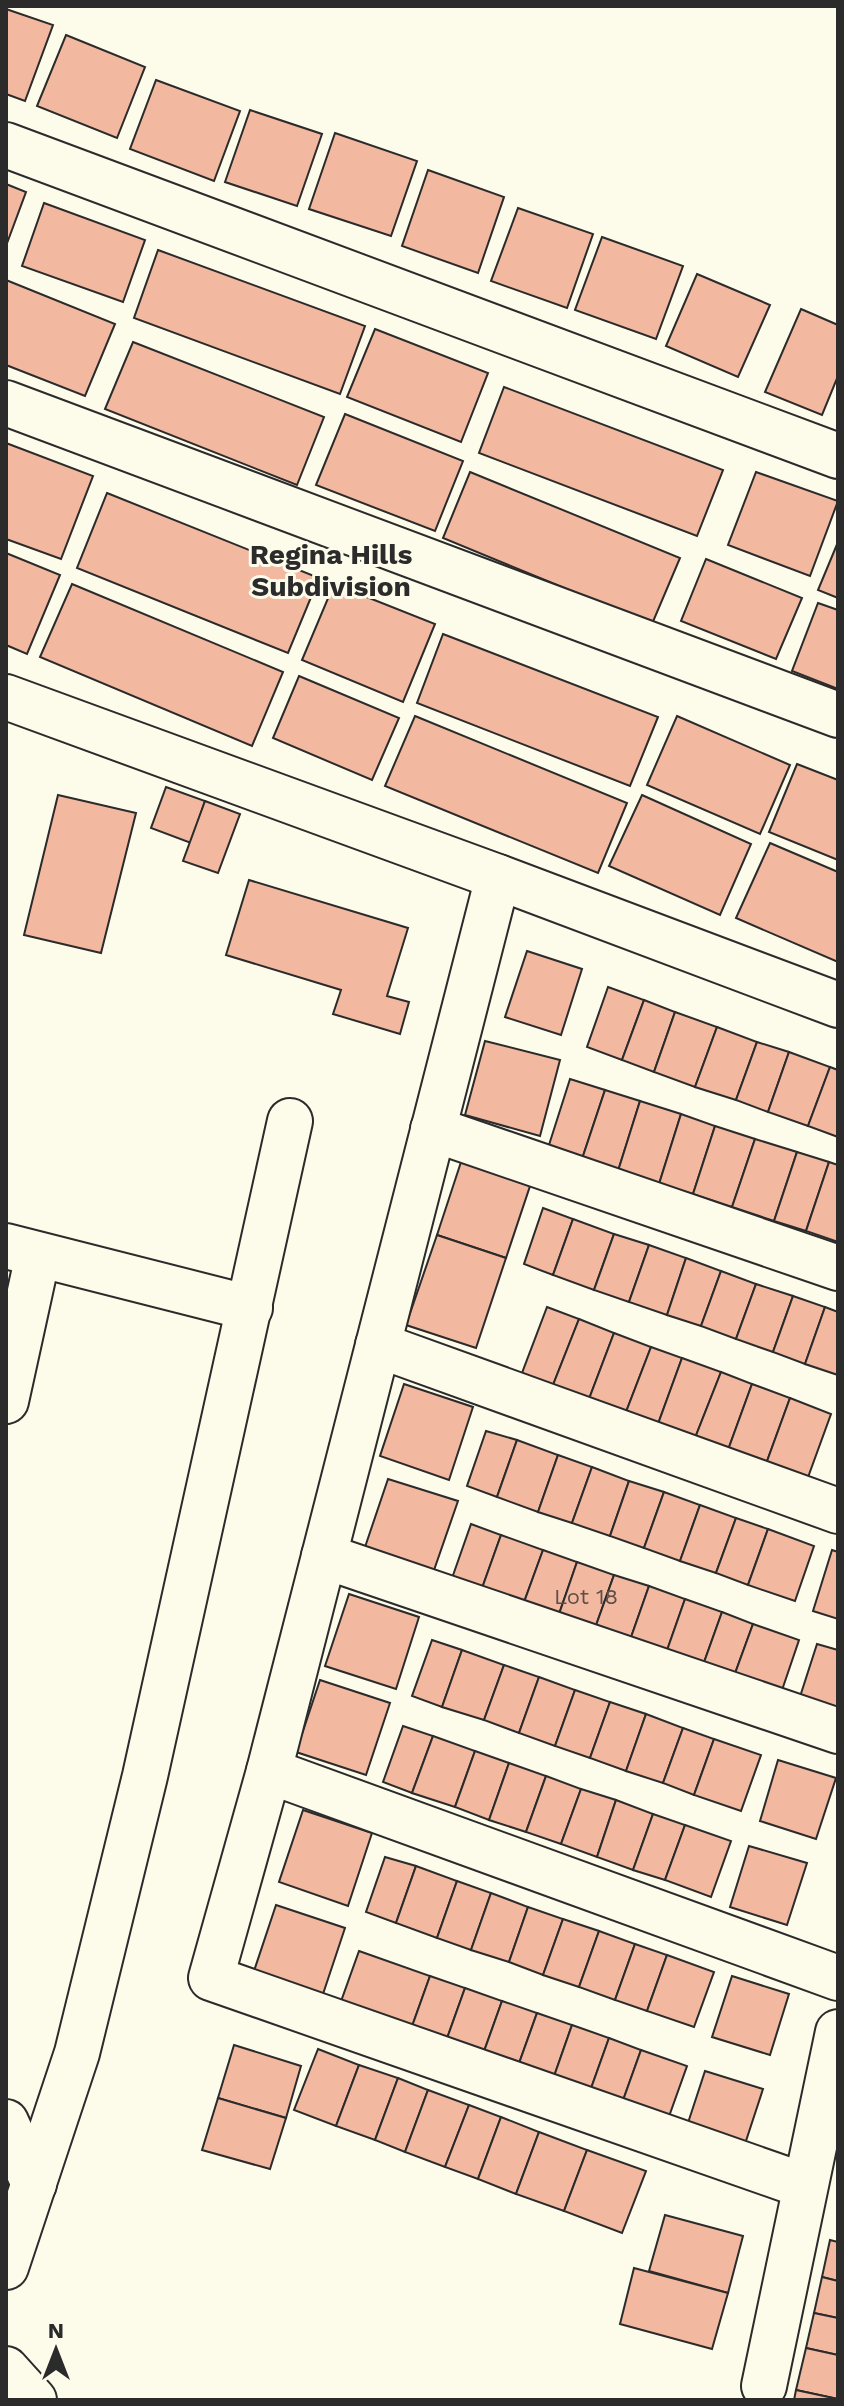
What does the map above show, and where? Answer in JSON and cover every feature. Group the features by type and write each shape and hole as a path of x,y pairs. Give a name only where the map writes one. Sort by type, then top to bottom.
{"main road":[{"path":"6,145 838,456"},
{"path":"6,403 838,715"},
{"path":"6,697 838,1005"},
{"path":"498,877 269,1771 211,1978 805,2186"},
{"path":"6,2267 77,2053 145,1776 290,1121"},
{"path":"433,1129 838,1268"},
{"path":"6,1401 22,1250 250,1308"},
{"path":"378,1345 838,1511"},
{"path":"324,1556 838,1731"},
{"path":"269,1771 838,1978"},
{"path":"764,2386 838,2032"},
{"path":"6,2122 34,2184"},
{"path":"6,2369 34,2400"}],"building":[{"path":"6,9 53,25 25,101 6,94"},
{"path":"66,35 145,67 117,138 37,106"},
{"path":"156,80 240,111 214,181 130,149"},
{"path":"250,110 322,134 297,206 225,182"},
{"path":"335,133 417,161 391,236 309,209"},
{"path":"428,170 504,197 478,273 402,246"},
{"path":"6,184 26,192 6,246"},
{"path":"44,203 145,240 123,302 22,266"},
{"path":"518,208 593,234 567,308 491,281"},
{"path":"602,237 683,266 656,339 575,310"},
{"path":"158,250 365,326 340,394 134,318"},
{"path":"697,274 770,305 738,377 666,346"},
{"path":"6,280 115,324 85,396 6,365"},
{"path":"801,309 838,325 838,376 822,415 765,392"},
{"path":"375,329 488,373 461,442 347,397"},
{"path":"133,342 324,417 297,485 105,409"},
{"path":"504,387 723,470 697,536 479,453"},
{"path":"345,414 463,461 435,531 316,485"},
{"path":"6,443 93,476 61,559 6,539"},
{"path":"470,472 680,558 652,624 443,538"},
{"path":"756,472 838,501 810,576 728,545"},
{"path":"107,493 319,578 288,653 77,568"},
{"path":"838,542 838,598 818,590"},
{"path":"6,553 60,575 27,654 6,645"},
{"path":"706,559 802,598 776,659 681,621"},
{"path":"72,584 283,672 252,746 40,657"},
{"path":"334,584 435,624 403,702 302,660"},
{"path":"818,603 838,610 838,689 792,671"},
{"path":"443,634 658,717 630,786 417,703"},
{"path":"299,676 399,718 372,780 273,738"},
{"path":"415,716 627,803 598,873 385,786"},
{"path":"677,716 790,765 760,834 647,785"},
{"path":"797,764 838,780 838,860 769,832"},
{"path":"166,787 205,801 191,843 151,828"},
{"path":"58,795 136,813 101,953 24,935"},
{"path":"642,795 751,844 720,915 609,866"},
{"path":"205,801 240,814 218,873 183,861"},
{"path":"770,843 838,872 838,962 736,918"},
{"path":"249,880 408,928 387,996 409,1002 400,1034 333,1014 341,990 226,955"},
{"path":"527,951 582,969 561,1035 505,1017"},
{"path":"608,987 644,1000 622,1060 587,1047"},
{"path":"644,1000 675,1012 654,1072 622,1060"},
{"path":"675,1012 717,1027 695,1087 654,1072"},
{"path":"717,1027 757,1042 736,1100 695,1087"},
{"path":"485,1041 560,1060 540,1136 465,1115"},
{"path":"757,1042 789,1052 768,1112 736,1100"},
{"path":"789,1052 830,1067 808,1126 768,1112"},
{"path":"830,1067 838,1070 838,1137 808,1126"},
{"path":"570,1079 605,1090 582,1159 548,1148"},
{"path":"605,1090 640,1101 618,1171 582,1159"},
{"path":"640,1101 681,1114 659,1184 618,1171"},
{"path":"681,1114 715,1126 693,1194 659,1184"},
{"path":"715,1126 755,1139 732,1207 693,1194"},
{"path":"755,1139 797,1152 774,1221 732,1207"},
{"path":"797,1152 829,1162 806,1231 774,1221"},
{"path":"461,1162 530,1186 506,1258 437,1235"},
{"path":"829,1162 838,1165 838,1242 806,1231"},
{"path":"543,1208 573,1219 553,1275 524,1264"},
{"path":"573,1219 614,1234 594,1290 553,1275"},
{"path":"614,1234 649,1245 629,1302 594,1290"},
{"path":"437,1235 506,1258 476,1348 406,1325"},
{"path":"649,1245 686,1258 667,1315 629,1302"},
{"path":"686,1258 721,1271 701,1326 667,1315"},
{"path":"721,1271 756,1284 736,1339 701,1326"},
{"path":"756,1284 793,1296 773,1352 736,1339"},
{"path":"793,1296 825,1307 805,1364 773,1352"},
{"path":"547,1307 579,1319 553,1385 522,1373"},
{"path":"825,1307 838,1312 838,1375 805,1364"},
{"path":"579,1319 614,1333 589,1399 553,1385"},
{"path":"614,1333 651,1347 626,1412 589,1399"},
{"path":"651,1347 682,1358 658,1424 626,1412"},
{"path":"682,1358 721,1372 695,1438 658,1424"},
{"path":"721,1372 752,1384 728,1450 695,1438"},
{"path":"404,1384 473,1407 449,1480 380,1456"},
{"path":"752,1384 790,1398 766,1464 728,1450"},
{"path":"790,1398 831,1414 807,1480 766,1464"},
{"path":"486,1431 517,1440 497,1497 467,1486"},
{"path":"517,1440 558,1455 538,1512 497,1497"},
{"path":"558,1455 592,1467 572,1523 538,1512"},
{"path":"592,1467 629,1481 610,1536 572,1523"},
{"path":"388,1479 458,1501 433,1573 364,1550"},
{"path":"629,1481 664,1492 644,1548 610,1536"},
{"path":"664,1492 700,1505 680,1561 644,1548"},
{"path":"700,1505 736,1518 716,1573 680,1561"},
{"path":"736,1518 768,1529 748,1585 716,1573"},
{"path":"471,1524 501,1535 481,1591 451,1581"},
{"path":"768,1529 814,1546 795,1601 748,1585"},
{"path":"501,1535 543,1550 523,1605 481,1591"},
{"path":"543,1550 577,1562 558,1617 523,1605"},
{"path":"832,1550 838,1552 838,1619 813,1611"},
{"path":"577,1562 614,1575 594,1631 558,1617"},
{"path":"614,1575 649,1586 629,1643 594,1631"},
{"path":"649,1586 685,1599 665,1656 629,1643"},
{"path":"349,1594 419,1617 396,1689 325,1666"},
{"path":"685,1599 722,1612 702,1668 665,1656"},
{"path":"722,1612 753,1624 733,1679 702,1668"},
{"path":"753,1624 799,1640 780,1696 733,1679"},
{"path":"432,1640 462,1650 442,1707 412,1696"},
{"path":"817,1644 838,1650 838,1718 797,1706"},
{"path":"462,1650 504,1665 484,1720 442,1707"},
{"path":"504,1665 539,1677 519,1733 484,1720"},
{"path":"539,1677 575,1690 555,1746 519,1733"},
{"path":"320,1680 390,1703 366,1775 296,1752"},
{"path":"575,1690 610,1702 590,1758 555,1746"},
{"path":"610,1702 646,1714 626,1771 590,1758"},
{"path":"646,1714 683,1728 663,1783 626,1771"},
{"path":"403,1726 433,1736 412,1793 383,1782"},
{"path":"683,1728 714,1739 694,1795 663,1783"},
{"path":"433,1736 475,1751 455,1807 412,1793"},
{"path":"714,1739 761,1755 741,1811 694,1795"},
{"path":"475,1751 509,1763 489,1820 455,1807"},
{"path":"778,1760 836,1778 816,1839 760,1821"},
{"path":"509,1763 546,1776 526,1832 489,1820"},
{"path":"546,1776 581,1789 561,1844 526,1832"},
{"path":"581,1789 616,1800 597,1857 561,1844"},
{"path":"616,1800 653,1814 633,1870 597,1857"},
{"path":"303,1810 372,1833 348,1906 279,1882"},
{"path":"653,1814 685,1825 665,1880 633,1870"},
{"path":"685,1825 731,1841 711,1897 665,1880"},
{"path":"749,1846 807,1863 787,1925 730,1907"},
{"path":"385,1857 416,1866 396,1923 366,1912"},
{"path":"416,1866 457,1881 437,1938 396,1923"},
{"path":"457,1881 491,1893 471,1950 437,1938"},
{"path":"491,1893 528,1907 509,1962 471,1950"},
{"path":"276,1905 345,1928 321,2000 252,1977"},
{"path":"528,1907 563,1919 543,1975 509,1962"},
{"path":"563,1919 599,1931 579,1987 543,1975"},
{"path":"599,1931 635,1944 615,2000 579,1987"},
{"path":"635,1944 667,1955 647,2011 615,2000"},
{"path":"359,1951 430,1976 410,2032 339,2007"},
{"path":"667,1955 714,1972 694,2027 647,2011"},
{"path":"430,1976 465,1988 445,2044 410,2032"},
{"path":"732,1976 789,1994 770,2055 712,2037"},
{"path":"465,1988 502,2001 482,2057 445,2044"},
{"path":"502,2001 537,2013 517,2069 482,2057"},
{"path":"537,2013 572,2025 552,2082 517,2069"},
{"path":"572,2025 609,2038 589,2094 552,2082"},
{"path":"609,2038 641,2050 621,2106 589,2094"},
{"path":"234,2045 301,2066 286,2118 218,2098"},
{"path":"318,2049 359,2065 336,2126 294,2110"},
{"path":"641,2050 687,2066 667,2122 621,2106"},
{"path":"359,2065 398,2078 375,2140 336,2126"},
{"path":"705,2071 763,2089 743,2150 685,2132"},
{"path":"398,2078 428,2090 405,2152 375,2140"},
{"path":"428,2090 469,2105 445,2167 405,2152"},
{"path":"218,2098 286,2118 270,2169 202,2150"},
{"path":"469,2105 501,2117 478,2179 445,2167"},
{"path":"501,2117 539,2132 516,2194 478,2179"},
{"path":"539,2132 587,2150 564,2211 516,2194"},
{"path":"587,2150 646,2171 622,2233 564,2211"},
{"path":"665,2215 743,2236 728,2293 649,2271"},
{"path":"830,2240 838,2242 838,2281 822,2277"},
{"path":"634,2268 728,2293 712,2349 620,2324"},
{"path":"822,2277 838,2281 838,2318 814,2313"},
{"path":"814,2313 838,2318 838,2355 806,2348"},
{"path":"806,2348 838,2355 838,2399 796,2390"},
{"path":"796,2390 838,2399 838,2400 794,2400"}],"district":[{"name":"Regina Hills Subdivision","path":"331,570"}]}
